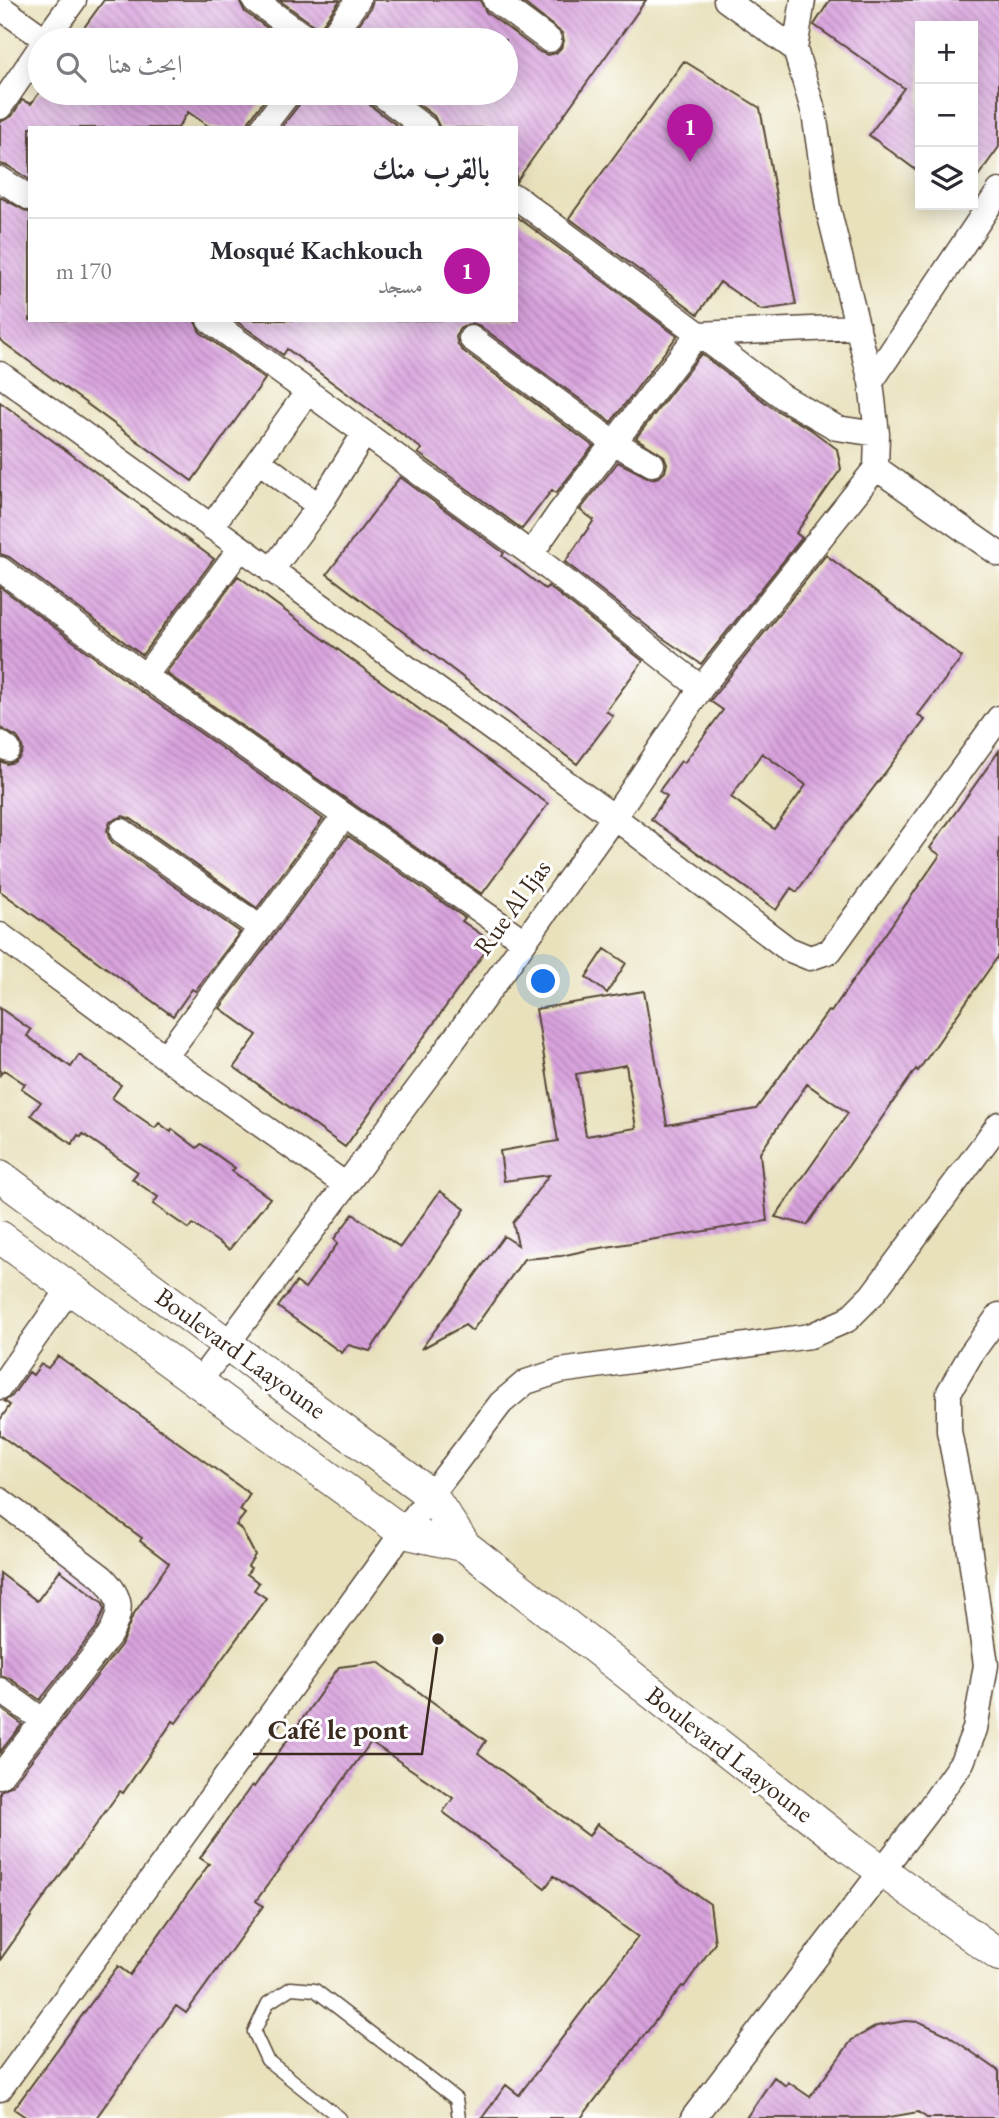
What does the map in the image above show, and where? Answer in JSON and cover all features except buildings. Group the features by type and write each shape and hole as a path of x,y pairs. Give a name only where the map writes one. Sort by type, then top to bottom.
{"street":[{"path":"54,28 74,0"},
{"path":"254,0 292,28"},
{"path":"338,28 358,0"},
{"path":"495,0 549,40"},
{"path":"726,0 795,49"},
{"path":"803,0 795,49 814,113 828,208 871,382 877,434 876,468 999,554"},
{"path":"0,7 29,28"},
{"path":"0,107 28,66"},
{"path":"264,126 280,105"},
{"path":"395,105 422,126"},
{"path":"0,179 28,197"},
{"path":"871,382 999,191"},
{"path":"518,199 783,397 836,428 877,434"},
{"path":"212,322 531,554 701,688"},
{"path":"531,554 559,512 698,334 858,327"},
{"path":"471,338 613,442 653,464"},
{"path":"0,374 614,817 789,949 810,958 830,951 999,718"},
{"path":"211,527 308,391"},
{"path":"271,571 319,506 364,434"},
{"path":"259,461 319,506"},
{"name":"Rue Al Ijas","path":"198,1383 614,817 701,688 876,468"},
{"path":"145,676 240,548"},
{"path":"0,569 145,676 524,941"},
{"path":"165,1057 344,816"},
{"path":"122,831 259,927"},
{"path":"0,934 165,1057 346,1185"},
{"path":"0,2089 403,1532 501,1403 526,1382 560,1371 810,1336 846,1320 872,1295 999,1124"},
{"name":"Boulevard Laayoune","path":"0,1176 431,1494 465,1546 883,1872 999,1955"},
{"name":"Boulevard Laayoune","path":"0,1237 403,1532 465,1546"},
{"path":"0,1387 70,1288"},
{"path":"693,2118 883,1872 962,1762 975,1729 986,1665 963,1503 949,1431 949,1392 971,1354 999,1315"},
{"path":"0,1500 102,1577 113,1589 120,1605 118,1619 109,1636 0,1776"},
{"path":"0,1690 44,1721"}],"lane":[{"path":"336,2117 267,2060 254,2032 268,2003 291,1988 315,1990 456,2099 459,2118"}],"place":[{"name":"Mosqué Kachkouch","path":"690,162"},
{"name":"Café le pont","path":"438,1639"}]}
